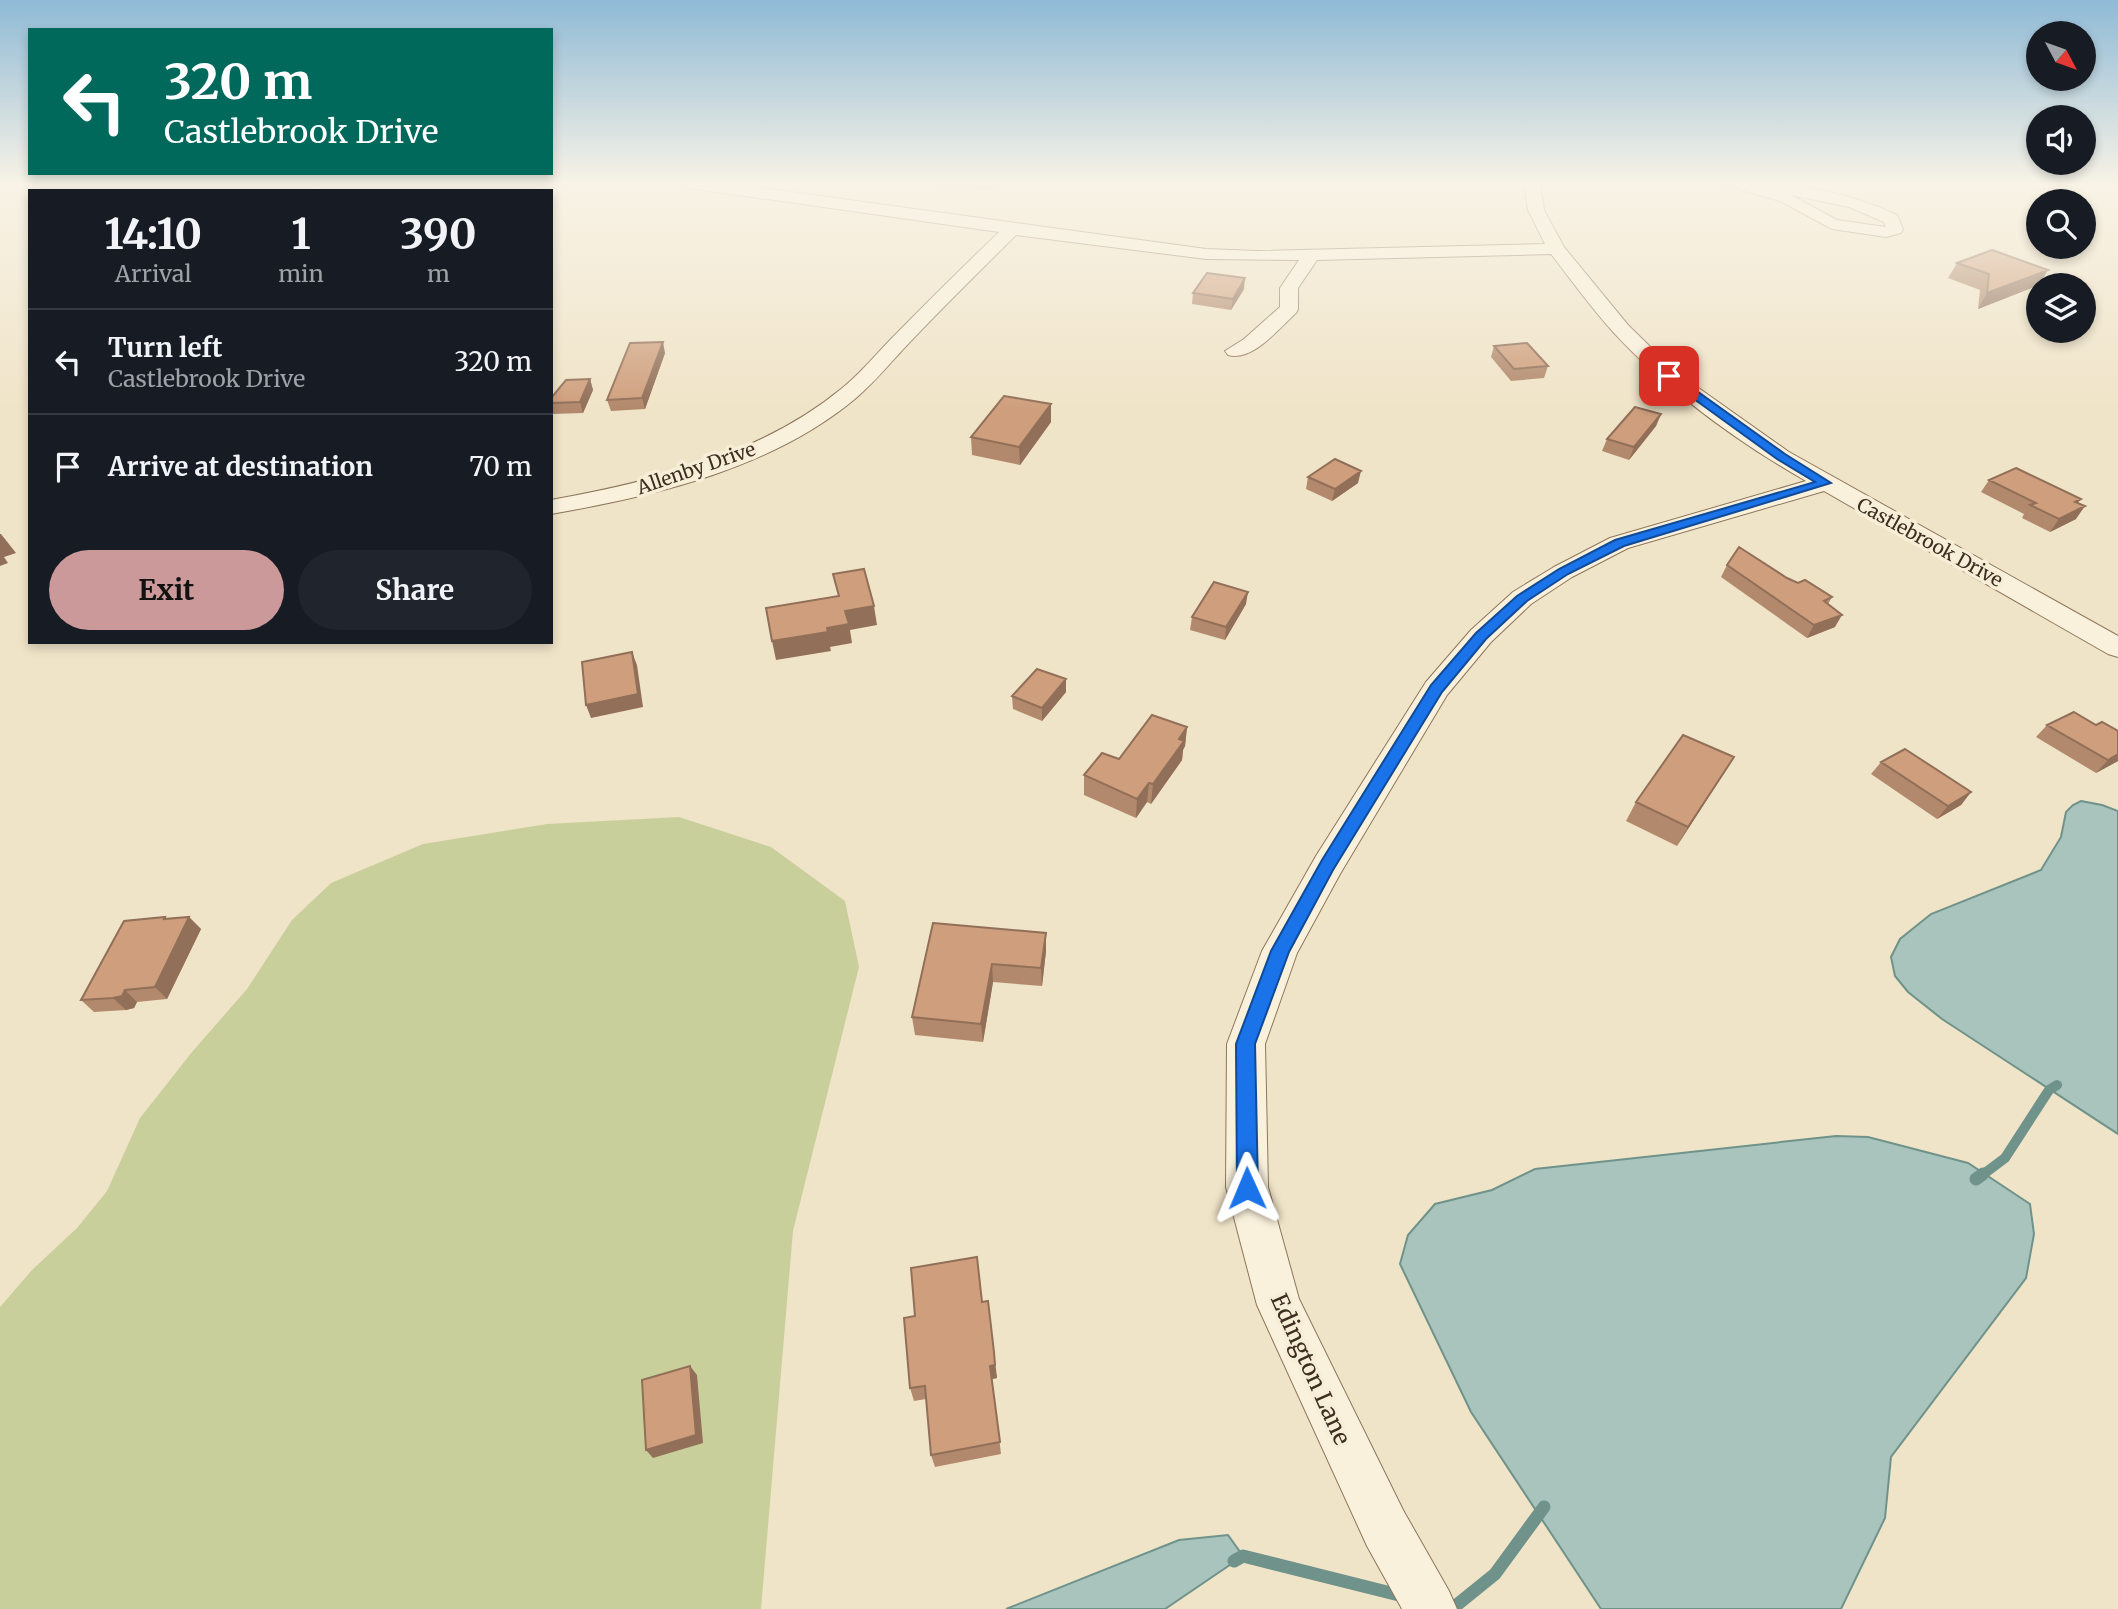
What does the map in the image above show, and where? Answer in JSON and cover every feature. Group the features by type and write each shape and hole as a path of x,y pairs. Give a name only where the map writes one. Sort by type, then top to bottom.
{"street":[{"name":"Allenby Drive","path":"553,507 636,490 696,472 731,459 798,426 847,394 983,258"},
{"path":"1236,351 1251,343 1289,309 1289,288 1310,258"},
{"name":"Castlebrook Drive","path":"1563,258 1621,329 1669,376 1781,457 2118,648"},
{"name":"Edington Lane","path":"1432,1609 1385,1528 1279,1305 1247,1188 1246,1044 1280,951 1328,865 1436,689 1481,636 1522,598 1563,572 1619,543 1825,483"}],"green space":[{"path":"679,817 771,847 845,901 859,967 793,1231 761,1609 0,1609 0,1307 32,1270 77,1228 107,1191 140,1118 192,1052 247,989 292,920 331,883 423,844 547,824"}],"water":[{"path":"2081,801 2118,811 2118,1134 1942,1019 1908,992 1895,976 1891,957 1900,939 1931,914 2041,870 2061,837 2066,812"},
{"path":"1836,1136 1868,1137 1968,1163 2030,1204 2034,1234 2026,1278 1891,1457 1885,1518 1841,1609 1601,1609 1471,1412 1400,1264 1408,1235 1435,1204 1492,1190 1535,1169"},
{"path":"1228,1535 1243,1556 1165,1609 1006,1609 1179,1540"}],"building":[{"path":"1970,258 2015,258 2048,270 2026,273 2026,278 1987,293 1989,274 1957,263"},
{"path":"1207,273 1245,278 1233,299 1193,293"},
{"path":"663,342 642,398 607,400 630,343"},
{"path":"1527,343 1548,366 1514,369 1494,346"},
{"path":"590,379 580,402 553,403 553,396 566,380"},
{"path":"1004,396 1051,404 1019,447 971,437"},
{"path":"1635,407 1661,414 1634,447 1607,439"},
{"path":"1335,459 1361,471 1335,489 1308,477"},
{"path":"2016,468 2081,499 2075,502 2085,506 2059,519 2030,505 2036,503 1989,480"},
{"path":"1739,547 1787,578 1798,583 1805,580 1832,597 1824,601 1842,615 1814,625 1727,565"},
{"path":"864,569 874,606 845,611 849,624 827,628 828,632 772,641 766,608 839,596 833,574"},
{"path":"1214,582 1248,592 1226,627 1192,617"},
{"path":"632,652 638,694 586,705 582,662"},
{"path":"1037,669 1066,679 1042,708 1012,696"},
{"path":"2074,712 2096,725 2102,722 2118,731 2118,754 2108,760 2047,725"},
{"path":"1152,715 1187,727 1179,739 1184,741 1153,784 1149,783 1137,799 1084,775 1102,753 1119,759"},
{"path":"1683,735 1734,757 1688,827 1636,802"},
{"path":"1905,749 1971,792 1948,806 1881,762"},
{"path":"165,917 164,919 189,917 155,987 125,990 122,996 113,998 81,1000 124,921"},
{"path":"933,923 1046,933 1041,968 992,964 981,1024 912,1017"},
{"path":"977,1257 982,1302 988,1301 995,1365 990,1366 1000,1442 931,1455 925,1386 910,1388 904,1318 915,1316 911,1268"},
{"path":"690,1366 696,1435 646,1450 642,1380"}],"waterway":[{"path":"1981,1176 2005,1158 2049,1090 2057,1085"},
{"path":"1976,1179 1983,1174"},
{"path":"1447,1607 1453,1608 1495,1574 1544,1507"},
{"path":"1234,1561 1243,1556 1403,1596"}],"route":[{"path":"1247,1188 1246,1044 1280,951 1328,865 1436,689 1481,636 1522,598 1563,572 1619,543 1825,483 1781,457 1669,376"}]}
